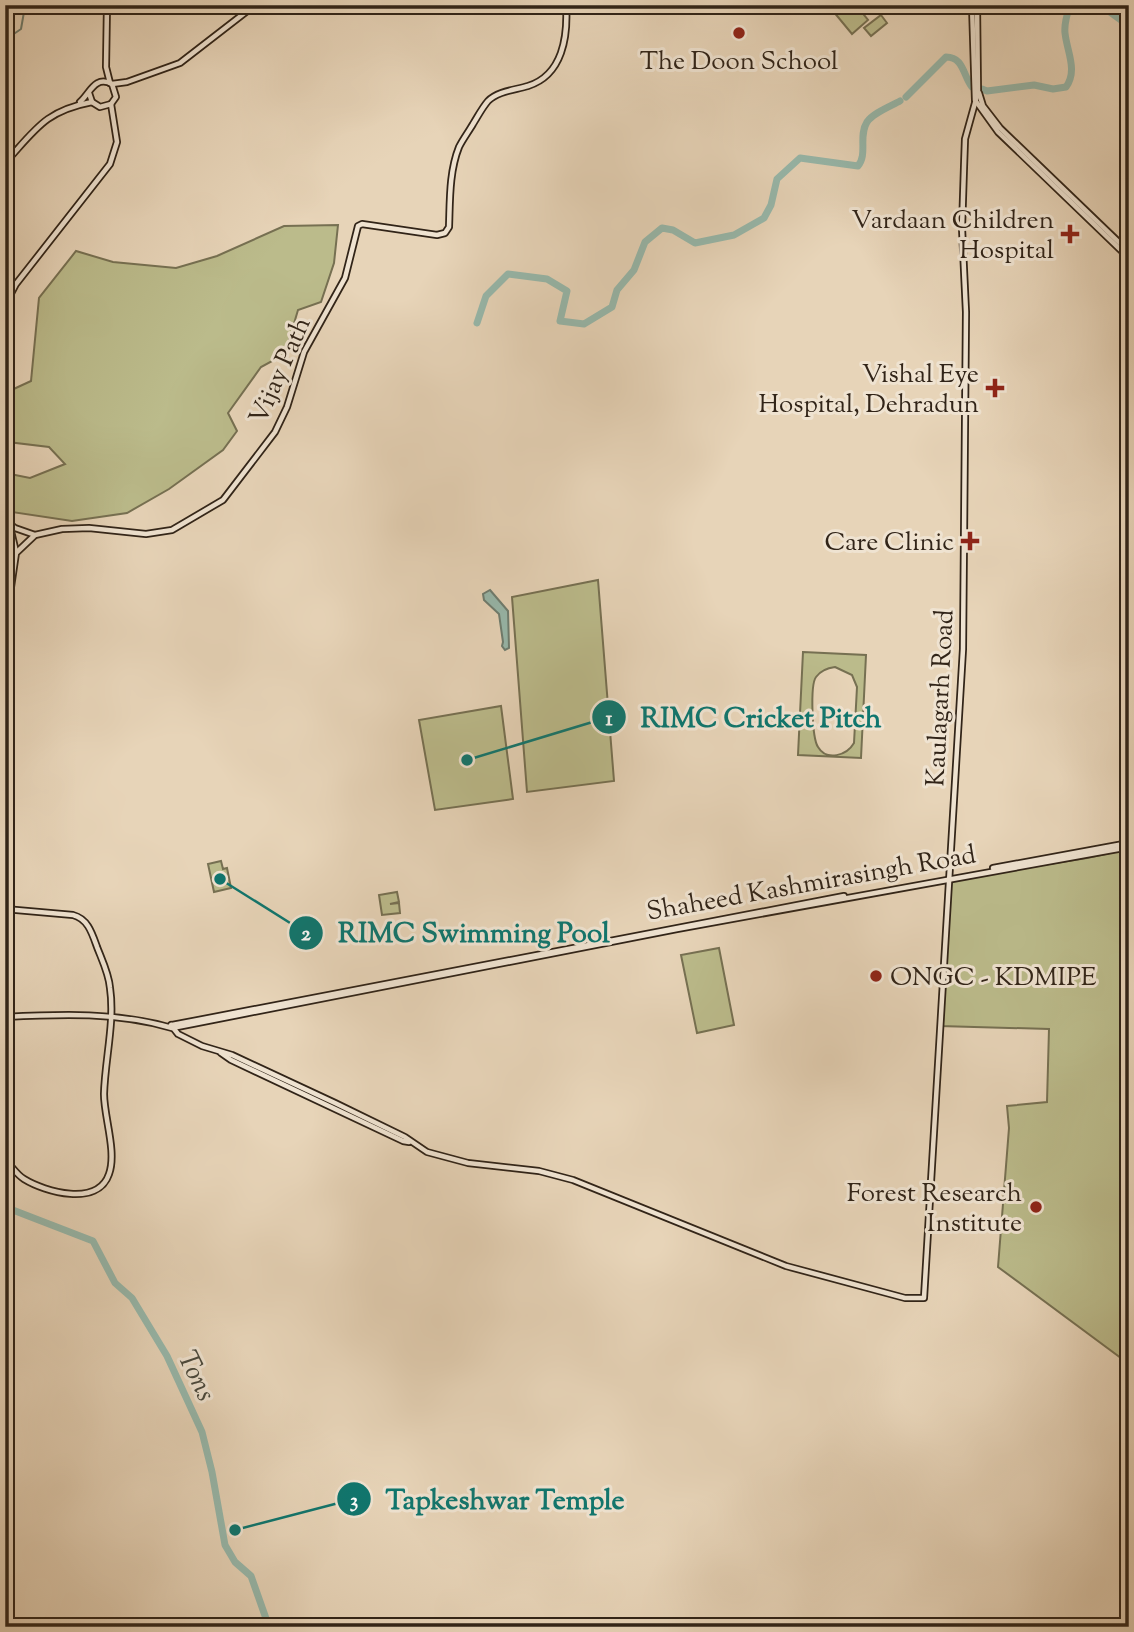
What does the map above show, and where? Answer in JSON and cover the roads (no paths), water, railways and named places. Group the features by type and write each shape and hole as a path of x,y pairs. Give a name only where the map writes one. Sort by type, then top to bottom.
{"street":[{"path":"102,80 106,67 107,5"},
{"path":"78,104 96,82 127,82 187,58 254,5"},
{"name":"Vijay Path","path":"35,535 76,529 146,534 172,530 223,500 275,432 287,407 304,352 345,278 358,226 362,224 446,233 449,227 452,176 460,146 482,108 491,99 496,95 532,85 548,75 564,46 568,30 566,5"},
{"path":"974,5 978,92 983,106 1000,128 1129,252"},
{"path":"974,5 975,100 998,132 1129,258"},
{"path":"106,67 116,92"},
{"path":"5,305 16,284 110,164 117,142 111,104 116,92 127,82"},
{"path":"975,100 978,92"},
{"path":"89,93 92,102 100,107 111,104"},
{"name":"Kaulagarh Road","path":"170,1027 178,1034 232,1055 392,1130 427,1152 486,1167 531,1170 555,1175 786,1266 905,1298 924,1298 963,642 966,320 962,228 965,139 975,100"},
{"path":"5,163 39,125 60,110 92,102"},
{"path":"105,107 114,120"},
{"path":"7,522 27,534 35,535"},
{"path":"5,628 16,553 7,522"},
{"path":"16,553 35,535"},
{"name":"Shaheed Kashmirasingh Road","path":"170,1027 1129,845"},
{"path":"5,909 72,915 83,919 90,930 110,984 111,1016 104,1094 110,1171 103,1183 95,1190 82,1194 65,1194 38,1186 17,1174 5,1160"},
{"path":"5,1017 84,1014 170,1027"}],"waterway":[{"path":"5,40 21,29 23,5"},
{"path":"982,89 987,91 1034,85 1053,89 1066,87 1071,74 1065,30 1070,5"},
{"path":"1107,10 1129,26"},
{"path":"906,97 946,57 960,64 972,87"},
{"path":"477,323 486,296 508,274 547,279 567,291 560,321 584,324 612,307 617,290 634,270 645,242 662,228 673,230 695,243 734,235 764,218 771,205 777,179 800,158 858,166 867,122 900,101"},
{"name":"Tons","path":"5,1207 93,1241 115,1283 132,1298 167,1356 202,1432 225,1545 235,1562 251,1576 269,1627"}],"place":[{"name":"The Doon School","path":"739,33"},
{"name":"Vardaan Children Hospital","path":"1070,234"},
{"name":"Vishal Eye Hospital, Dehradun","path":"995,388"},
{"name":"Care Clinic","path":"970,541"},
{"name":"RIMC Cricket Pitch","path":"467,760"},
{"name":"RIMC Swimming Pool","path":"220,879"},
{"name":"ONGC - KDMIPE","path":"876,976"},
{"name":"Forest Research Institute","path":"1036,1207"},
{"name":"Tapkeshwar Temple","path":"235,1530"}]}
